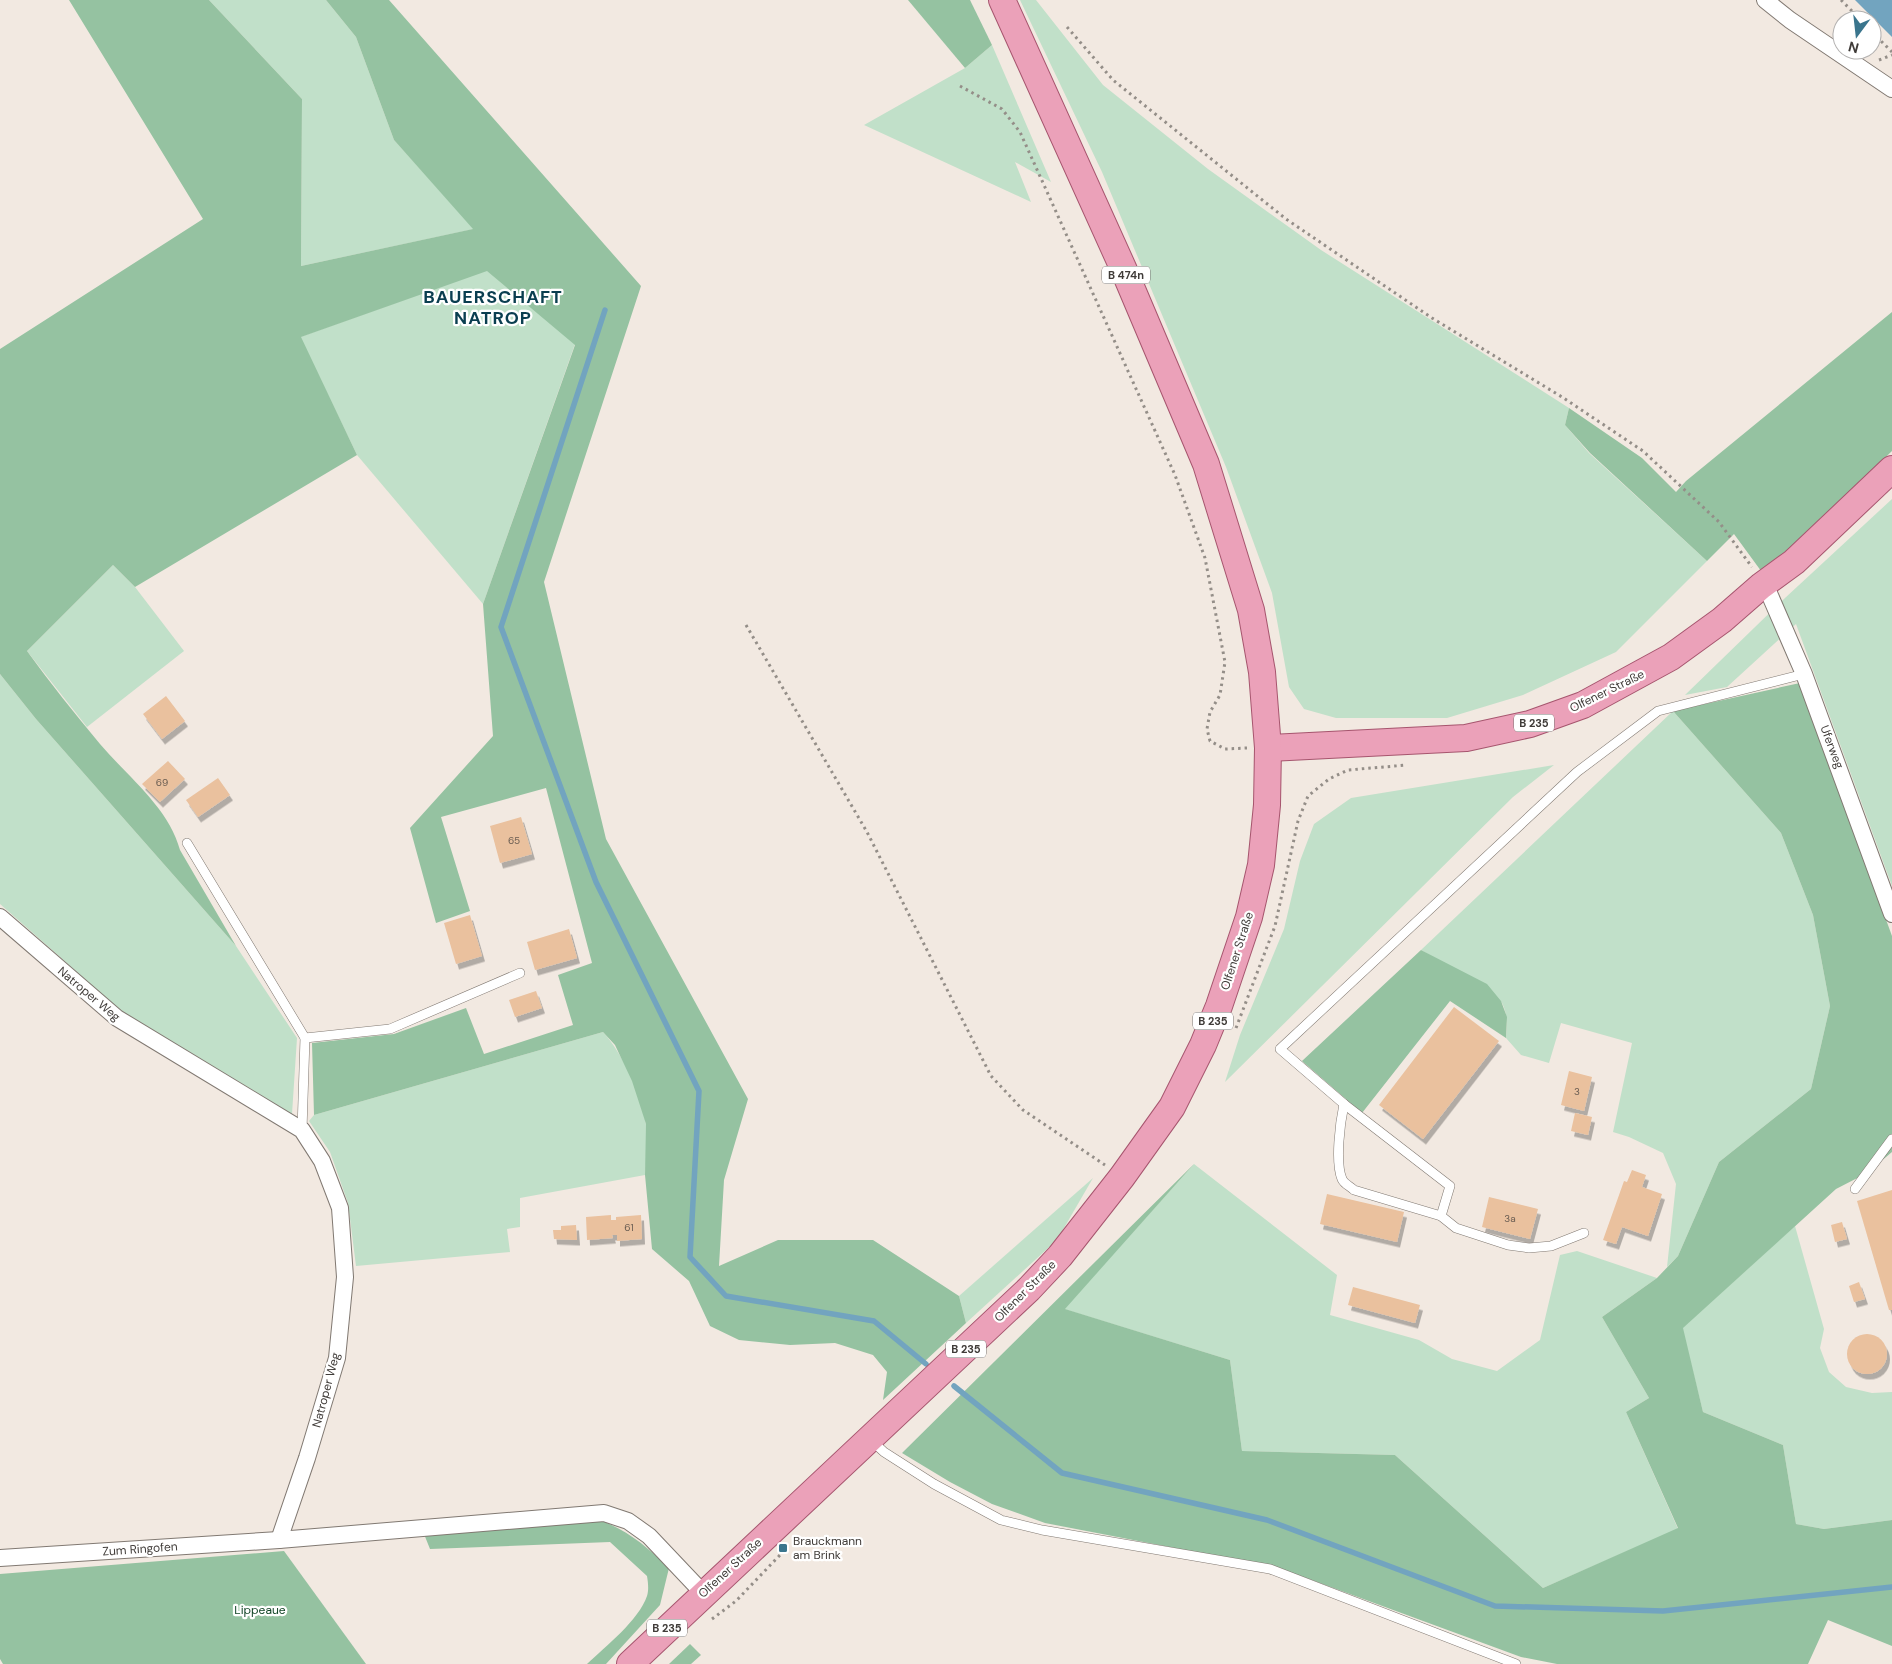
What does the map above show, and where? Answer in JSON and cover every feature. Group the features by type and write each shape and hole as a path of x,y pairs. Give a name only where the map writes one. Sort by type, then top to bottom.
{"main road":[{"name":"B 474n","path":"1002,0 1124,268 1206,464 1252,610 1262,672 1268,748"},
{"name":"Olfener Straße","path":"630,1664 703,1593 1035,1283 1060,1256 1122,1177 1172,1107 1203,1045 1249,917 1261,865 1267,805 1268,748 1466,738 1530,724 1583,705 1671,657 1722,620 1794,562 1892,468"}],"street":[{"path":"1765,0 1790,20 1892,89"},
{"name":"Uferweg","path":"1765,584 1804,674 1892,914"},
{"name":"Natroper Weg","path":"0,917 116,1018 302,1130 322,1161 340,1208 345,1277 337,1358 308,1458 279,1540"},
{"path":"279,1540 604,1513 628,1521 649,1536 703,1593"},
{"name":"Zum Ringofen","path":"0,1558 279,1540"}],"lane":[{"path":"1441,1216 1450,1186 1344,1104 1280,1049 1577,772 1658,710 1804,674"},
{"path":"187,843 305,1038 302,1130"},
{"path":"305,1038 390,1029 520,973"},
{"path":"1344,1104 1340,1123 1340,1172 1343,1181 1354,1190 1441,1216 1456,1228 1508,1245 1529,1248 1551,1246 1584,1233"},
{"path":"1855,1189 1892,1139"},
{"path":"870,1439 884,1452 934,1484 1001,1520 1042,1530 1270,1569 1516,1664"}],"path":[{"path":"1841,0 1850,10"},
{"path":"1067,27 1113,80 1286,219 1432,318 1562,397 1643,451 1719,522 1765,584"},
{"path":"1882,42 1892,52"},
{"path":"960,86 1002,109 1020,132 1175,475 1205,558 1225,662 1220,695 1210,712 1208,728 1210,741 1225,749 1268,748"},
{"path":"746,625 867,832 991,1076 1023,1110 1122,1177"}],"green space":[{"path":"69,0 209,0 302,99 301,266 473,229 394,140 356,37 326,0 389,0 641,286 544,582 606,839 748,1099 724,1180 719,1266 778,1240 873,1240 959,1296 966,1323 883,1400 887,1372 873,1355 835,1343 790,1345 739,1340 710,1326 689,1281 652,1249 645,1175 646,1124 632,1081 615,1045 603,1032 314,1115 312,1043 394,1034 466,1008 484,1054 573,1025 558,975 592,963 546,788 441,817 470,911 436,923 410,828 493,736 483,604 575,345 487,271 301,337 357,455 135,587 113,565 27,651 100,744 167,820 180,850 236,946 36,719 0,674 0,349 203,219"},
{"path":"209,0 326,0 356,37 394,140 474,229 301,266 302,99"},
{"path":"908,0 970,0 992,45 965,68"},
{"path":"1020,0 1036,0 1103,85 1208,169 1321,250 1569,408 1565,425 1589,453 1707,561 1616,652 1523,695 1447,718 1336,718 1304,709 1289,687 1272,593 1226,467 1102,172"},
{"path":"992,45 1051,182 1015,162 1031,202 864,125 965,68"},
{"path":"487,270 575,344 483,604 357,455 300,337"},
{"path":"1892,312 1892,451 1764,575 1734,534 1707,561 1590,453 1565,425 1569,408 1642,458 1676,492 1686,481"},
{"path":"1892,499 1892,886 1796,624 1727,687 1685,695 1785,598"},
{"path":"113,565 135,587 184,651 87,727 27,651"},
{"path":"0,674 36,719 236,946 297,1038 292,1114 120,1010 0,904"},
{"path":"1800,683 1892,936 1892,1152 1867,1173 1836,1189 1683,1328 1703,1412 1783,1445 1796,1524 1824,1529 1892,1520 1892,1646 1828,1620 1808,1664 1557,1664 1521,1657 1279,1568 1045,1523 992,1504 950,1482 902,1453 1194,1164 1065,1309 1230,1360 1242,1451 1395,1455 1543,1588 1678,1528 1626,1412 1649,1398 1602,1317 1657,1278 1678,1256 1719,1162 1811,1089 1830,1006 1813,915 1781,833 1673,711"},
{"path":"1673,711 1781,833 1813,915 1830,1006 1811,1089 1719,1162 1678,1256 1667,1267 1676,1184 1663,1153 1629,1137 1613,1132 1632,1043 1561,1023 1549,1063 1521,1055 1506,1038 1507,1024 1502,1003 1477,984 1421,950"},
{"path":"1554,765 1513,797 1225,1082 1240,1035 1284,929 1300,861 1314,824 1351,798"},
{"path":"1421,950 1487,984 1501,1001 1507,1017 1506,1038 1450,1001 1362,1113 1302,1061"},
{"path":"603,1032 624,1063 644,1112 647,1130 645,1175 520,1198 520,1227 507,1229 510,1252 356,1266 348,1203 330,1152 309,1121 314,1115"},
{"path":"1194,1164 1337,1275 1330,1315 1419,1340 1452,1359 1497,1371 1540,1340 1560,1255 1577,1251 1657,1278 1602,1317 1649,1398 1626,1412 1678,1529 1543,1588 1395,1455 1242,1451 1230,1360 1064,1309"},
{"path":"1093,1178 1057,1240 966,1323 959,1296"},
{"path":"1795,1226 1824,1329 1820,1348 1829,1372 1846,1387 1872,1393 1892,1392 1892,1520 1824,1529 1796,1524 1783,1445 1703,1412 1682,1328"},
{"path":"600,1520 620,1529 637,1540 669,1568 660,1605 606,1664 587,1664 629,1624 643,1605 648,1589 647,1576 610,1542 430,1549 424,1534"},
{"name":"Lippeaue","path":"284,1551 366,1664 3,1664 0,1659 0,1574"},
{"path":"690,1644 701,1655 691,1664 669,1664"}],"water":[{"path":"1855,0 1892,0 1892,37 1882,27 1882,10 1865,10"}],"building":[{"path":"166,696 185,721 162,739 143,714"},
{"path":"168,761 185,779 160,802 142,784"},
{"path":"218,778 230,795 198,817 186,800"},
{"path":"521,817 532,854 500,863 490,826"},
{"path":"470,915 482,956 456,964 444,923"},
{"path":"569,929 577,958 535,970 527,942"},
{"path":"536,991 542,1008 515,1017 509,1000"},
{"path":"1454,1007 1499,1041 1423,1139 1379,1105"},
{"path":"1569,1071 1592,1077 1584,1111 1561,1105"},
{"path":"1575,1113 1592,1117 1588,1135 1571,1131"},
{"path":"1632,1170 1646,1175 1642,1187 1662,1194 1648,1236 1622,1227 1616,1244 1603,1240 1624,1181 1627,1182"},
{"path":"1892,1190 1892,1310 1889,1310 1857,1201"},
{"path":"1327,1194 1404,1212 1397,1242 1320,1224"},
{"path":"1489,1197 1538,1209 1530,1239 1482,1227"},
{"path":"611,1215 611,1220 616,1220 616,1217 641,1215 642,1239 617,1241 617,1235 612,1235 613,1238 587,1240 586,1217"},
{"path":"1842,1222 1847,1239 1835,1242 1831,1225"},
{"path":"576,1225 577,1240 554,1239 553,1230 561,1230 561,1226"},
{"path":"1859,1282 1865,1299 1854,1302 1849,1286"},
{"path":"1353,1287 1420,1305 1415,1323 1348,1305"},
{"path":"1867,1334 1881,1340 1887,1354 1881,1368 1867,1374 1853,1368 1847,1354 1853,1340"}],"waterway":[{"path":"605,310 501,627 596,882 699,1091 690,1257 726,1296 874,1321 926,1364"},
{"path":"954,1386 1062,1473 1267,1520 1495,1606 1663,1611 1892,1587"}],"place":[{"name":"Brauckmann am Brink","path":"783,1548"}],"district":[{"name":"BAUERSCHAFT NATROP","path":"493,307"}]}
